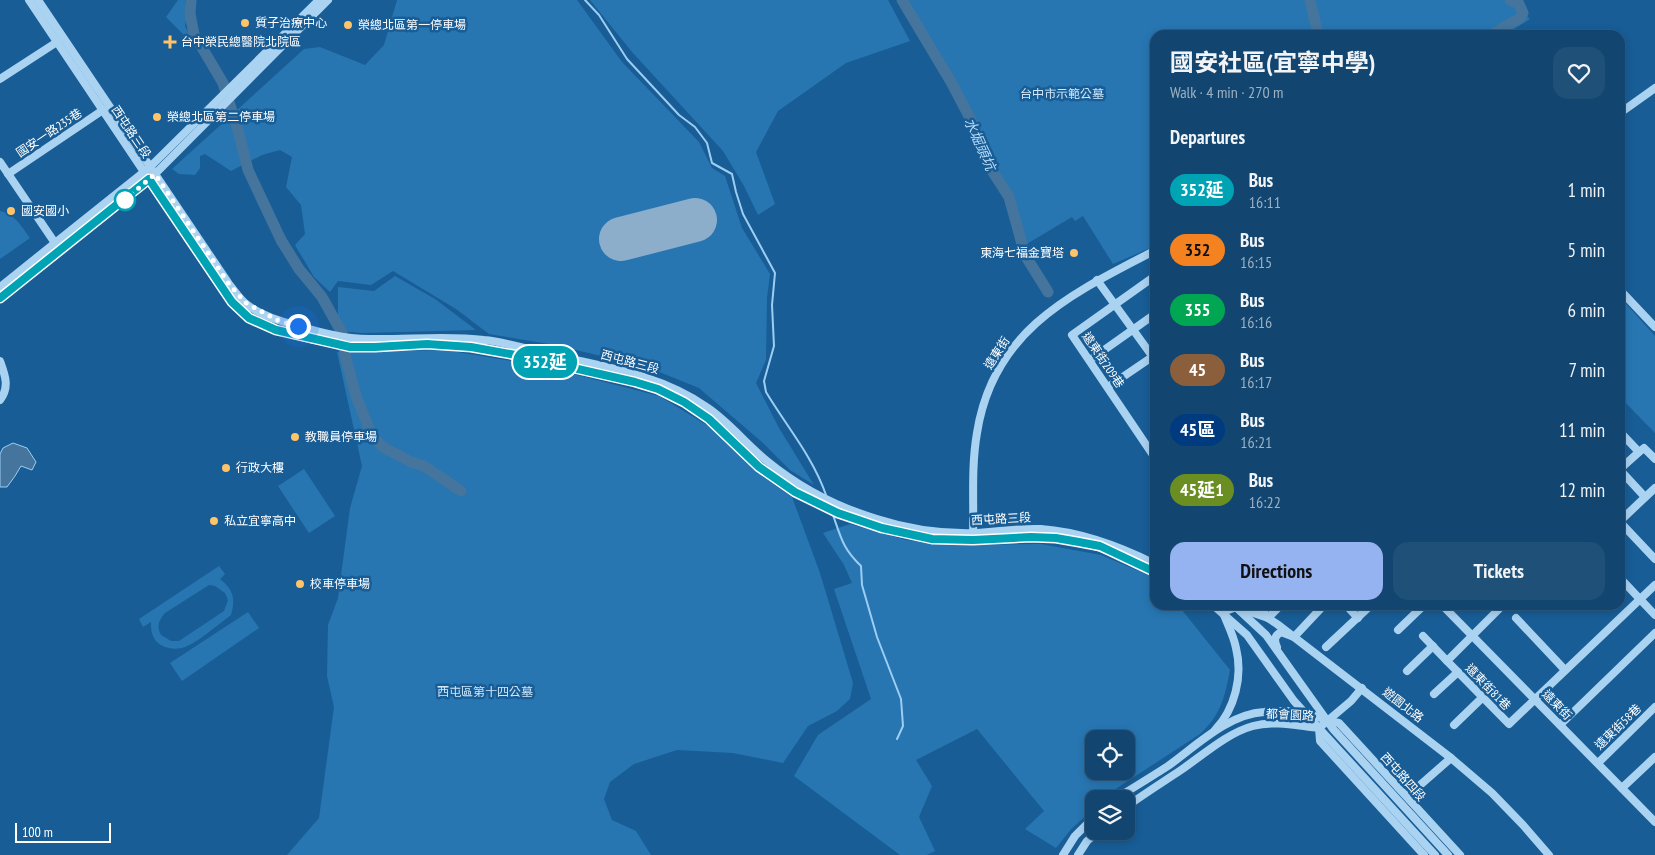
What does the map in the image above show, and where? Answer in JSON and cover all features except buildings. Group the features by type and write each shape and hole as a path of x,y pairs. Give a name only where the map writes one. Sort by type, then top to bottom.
{"street":[{"name":"西屯路三段","path":"29,0 103,110 229,284 246,303 279,321 348,338 455,337 487,340 624,371 665,384 708,408 730,425 766,460 798,484 855,512 923,530 973,536 1056,538 1100,546 1150,570"},
{"name":"西屯路三段","path":"38,0 232,302 249,318 276,330 350,347 427,344 471,347 521,356 635,382 658,389 709,419 759,467 795,492 821,506 882,528 932,539 1039,529 1060,531 1098,539 1150,562"},
{"path":"0,298 57,247 150,173 319,0"},
{"path":"231,91 328,0"},
{"path":"0,80 57,42"},
{"path":"1625,109 1655,88"},
{"name":"國安一路235巷","path":"8,174 103,110"},
{"path":"0,162 57,247"},
{"path":"0,287 57,247"},
{"name":"遠東街","path":"973,536 974,457 977,432 986,397 996,374 1016,343 1032,325 1086,286 1150,253"},
{"path":"1097,280 1150,352"},
{"name":"遠東街209巷","path":"1150,280 1072,335 1150,450"},
{"path":"1625,295 1655,327"},
{"path":"1090,360 1150,317"},
{"path":"1108,387 1150,360"},
{"path":"0,361 7,380 3,396 0,400"},
{"path":"1625,437 1639,452"},
{"path":"1625,465 1644,448 1655,459"},
{"path":"1625,476 1645,498"},
{"path":"1625,517 1655,488"},
{"path":"1625,527 1655,559"},
{"path":"1625,583 1655,615"},
{"path":"1535,699 1655,585"},
{"path":"1220,610 1247,635 1304,712 1435,855"},
{"path":"1223,612 1227,610"},
{"name":"西屯路四段","path":"1239,610 1266,635 1327,722 1448,855"},
{"name":"遊園北路","path":"1245,610 1268,618 1452,758 1492,794 1549,855"},
{"path":"1262,610 1268,618 1276,610"},
{"path":"1281,658 1274,640 1277,635 1281,632 1294,637 1319,610"},
{"path":"1351,610 1358,618"},
{"path":"1326,647 1366,610"},
{"path":"1398,630 1419,610"},
{"name":"遠東街","path":"1447,610 1655,822"},
{"name":"遠東街81巷","path":"1447,660 1498,610"},
{"path":"1206,738 1224,718 1238,682 1239,660 1223,612"},
{"path":"1516,618 1565,670"},
{"name":"遠東街81巷","path":"1423,636 1508,724 1535,699"},
{"path":"1560,725 1628,659 1653,639"},
{"path":"1407,671 1433,646"},
{"path":"1434,694 1458,672"},
{"path":"1327,722 1351,701 1362,688"},
{"path":"1454,725 1483,698"},
{"name":"遠東街58巷","path":"1598,763 1655,707"},
{"name":"都會園路","path":"1130,790 1165,768 1222,727 1250,714 1262,712 1304,712 1327,722 1319,728 1285,724 1254,726 1241,731 1213,747 1135,801"},
{"name":"西屯路四段","path":"1327,722 1339,723 1460,855"},
{"path":"1319,728 1320,741 1424,855"},
{"path":"1622,788 1655,757"},
{"path":"1410,794 1452,758"},
{"path":"1063,855 1075,836 1085,826"},
{"path":"1078,855 1088,840"}],"green space":[{"path":"178,0 185,0 187,15 185,26 195,46 166,17"},
{"path":"397,0 577,0 622,62 699,142 712,168 725,176 742,228 770,274 767,298 766,360 756,383 779,428 814,485 790,470 762,442 699,388 647,367 555,345 489,334 456,309 393,271 371,285 338,281 330,292 314,277 295,245 305,234 301,205 286,187 292,157 280,150 262,155 231,171 205,154 200,156 200,168 195,175 179,174 172,169 304,49 320,47 365,65 384,45"},
{"path":"590,0 888,0 910,41 846,63 778,111 756,152 775,204 758,215 744,186 723,151 632,52"},
{"name":"台中市示範公墓","path":"902,0 1510,0 1530,19 1512,30 1150,30 1150,248 1113,264 1083,216 1075,221 1072,217 1025,245 1011,196 992,168 972,119 922,30"},
{"path":"0,211 14,218 30,238 0,259"},
{"path":"395,276 435,299 476,330 363,333 338,331 338,287 374,291"},
{"path":"1625,303 1655,336 1655,433 1625,402"},
{"name":"西屯區第十四公墓","path":"445,350 542,366 659,396 710,427 763,477 792,497 820,573 853,683 850,699 837,711 808,726 783,763 733,753 677,750 634,764 610,782 604,799 612,820 636,831 651,855 287,855 319,818 334,707 327,676 328,625 338,598 350,508 362,466 337,352"},
{"path":"304,469 335,516 309,533 278,486"},
{"path":"850,524 906,540 970,545 1041,544 1101,555 1150,576 1150,610 1182,610 1230,670 1221,705 1213,720 1200,734 1135,776 1135,730 1085,730 1085,780 1129,780 1114,790 1085,790 1085,817 1072,828 1056,848 1025,829 1044,811 977,729 916,760 932,786 919,817 935,851 927,855 900,855 794,776 818,735 871,699 834,589 852,583 844,565 823,533"},
{"path":"219,566 225,574 220,579 231,591 233,604 231,615 190,645 177,649 163,646 153,636 151,622 143,627 139,619","holes":["209,585 215,586 225,593 228,600 224,611 179,641 171,641 161,635 159,623 165,613"]},
{"path":"248,612 259,628 182,681 170,663"}],"shaded area":[{"path":"13,443 27,448 36,462 32,470 21,466 7,487 0,487 0,454 3,448"}],"waterway":[{"path":"191,0 190,14 194,34 223,83 248,170 281,240 299,269 322,297 342,333 345,355 356,396 372,436 383,447 411,462 424,466 461,491"},
{"path":"585,0 599,15 627,59 679,115 695,127 707,143 712,163 732,174 743,214 775,273 772,305 774,346 764,381 766,392 807,455 826,495"},
{"name":"水堀頭坑","path":"902,0 951,82 971,120 991,169 1009,197 1025,255 1048,292"},
{"path":"1310,0 1317,30"},
{"path":"1500,30 1520,18 1523,13 1519,4 1510,0"},
{"path":"833,515 846,548 861,566 862,585 877,637 901,699 903,726 897,739"}],"runway":[{"path":"621,239 695,220"}],"bus line":[{"name":"352延","path":"0,298 149,179 232,302 249,318 276,330 350,347 427,344 471,347 521,356 635,382 658,389 684,402 709,419 759,467 795,492 838,513 882,528 932,539 973,540 1031,537 1056,538 1079,542 1100,546 1150,570"}],"place":[{"name":"質子治療中心","path":"245,23"},
{"name":"榮總北區第一停車場","path":"348,25"},
{"name":"台中榮民總醫院北院區","path":"170,42"},
{"name":"榮總北區第二停車場","path":"157,117"},
{"name":"國安國小","path":"11,211"},
{"name":"東海七福金寶塔","path":"1074,253"},
{"name":"教職員停車場","path":"295,437"},
{"name":"行政大樓","path":"226,468"},
{"name":"私立宜寧高中","path":"214,521"},
{"name":"校車停車場","path":"300,584"}],"route":[{"path":"125,200 155,174 229,284 246,303 279,321 298,326"}]}
